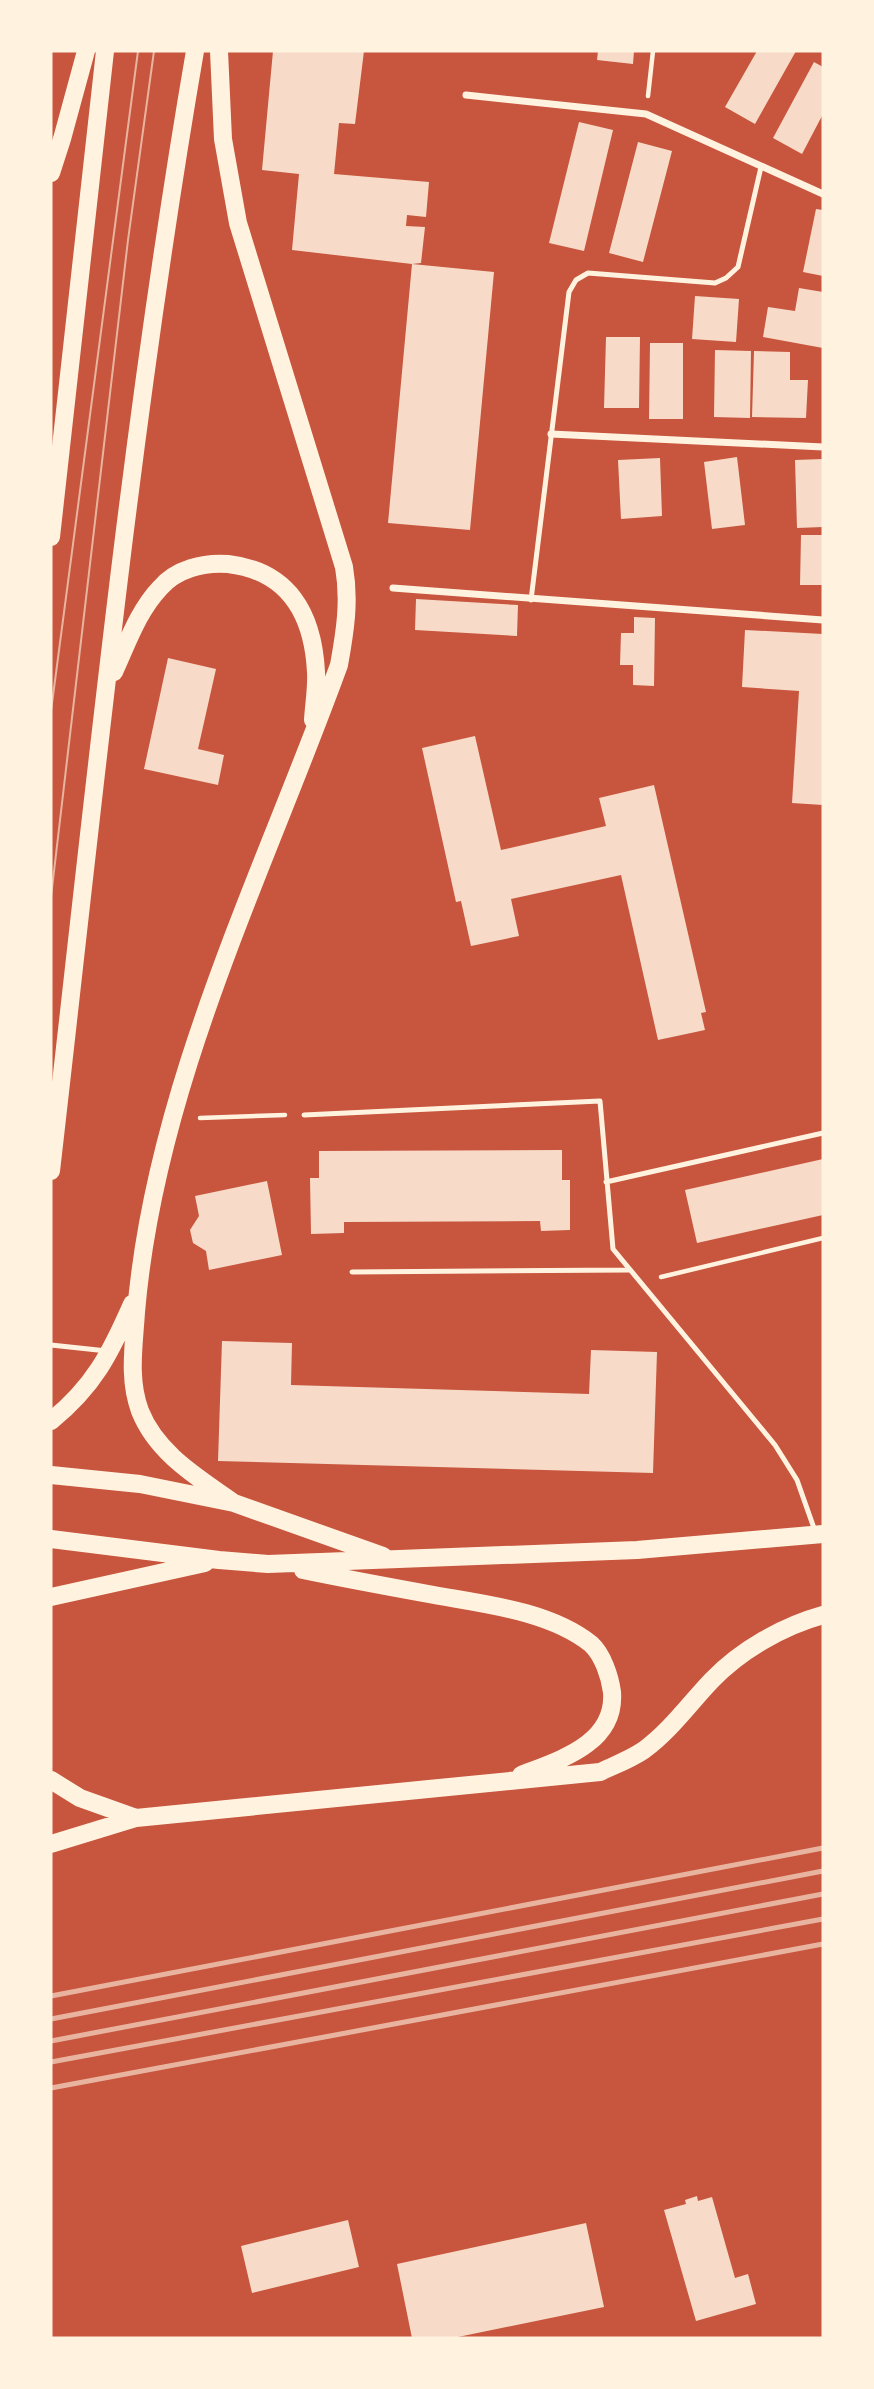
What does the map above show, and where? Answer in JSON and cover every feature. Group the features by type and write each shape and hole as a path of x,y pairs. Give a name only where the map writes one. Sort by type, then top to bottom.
{"main road":[{"path":"51,173 86,51"},
{"path":"51,537 105,51"},
{"path":"51,1171 106,688 162,250 195,51"},
{"path":"219,51 223,139 238,223 344,567 347,585 347,610 339,665 216,985 174,1119 146,1238 138,1287 132,1366 141,1412 155,1436 177,1462 234,1503"},
{"path":"106,688 139,616 160,586 183,571 212,563 245,566 275,578 295,599 309,628 316,672 311,741"},
{"path":"51,1421 68,1407 91,1381 111,1351 138,1287"},
{"path":"51,1475 140,1484 234,1503 393,1560"},
{"path":"268,1564 637,1550 820,1534"},
{"path":"51,1539 268,1564 508,1609 557,1625 592,1645 601,1658 611,1689 611,1709 603,1729 581,1749 504,1782"},
{"path":"51,1597 219,1560"},
{"path":"51,1844 136,1818 600,1772 642,1751 664,1733 733,1661 771,1636 823,1615"},
{"path":"51,1780 80,1798 136,1818"}],"street":[{"path":"466,94 646,114 823,194"},
{"path":"551,434 823,447"},
{"path":"393,588 823,620"}],"lane":[{"path":"531,600 569,292 576,279 588,273 715,284 726,278 738,267 761,167"},
{"path":"304,1115 600,1101 613,1249 775,1445 797,1480 820,1534"},
{"path":"606,1182 823,1133"},
{"path":"352,1272 629,1270"},
{"path":"51,1345 111,1351"}],"path":[{"path":"646,114 653,51"},
{"path":"174,1119 304,1115"},
{"path":"639,1282 823,1238"}],"building":[{"path":"273,51 364,51 355,124 339,123 334,174 429,182 426,217 407,215 406,226 425,227 421,263 292,250 299,174 262,170"},
{"path":"598,51 634,51 633,64 597,60"},
{"path":"757,51 796,51 755,124 725,107"},
{"path":"814,62 823,67 823,114 802,154 773,138"},
{"path":"579,122 613,130 584,251 549,243"},
{"path":"638,142 672,151 643,262 609,253"},
{"path":"816,209 823,210 823,276 803,272"},
{"path":"412,264 494,272 470,530 388,523"},
{"path":"799,288 823,292 823,348 763,337 768,307 795,311"},
{"path":"695,296 739,299 736,342 692,339"},
{"path":"606,337 640,337 639,408 604,408"},
{"path":"650,343 683,343 683,419 649,419"},
{"path":"715,350 751,351 750,418 714,417"},
{"path":"754,351 790,352 790,380 808,380 806,418 752,417"},
{"path":"737,457 745,525 712,529 704,462"},
{"path":"660,458 662,516 621,519 618,460"},
{"path":"823,459 823,527 797,528 795,460"},
{"path":"801,535 823,535 823,585 800,585"},
{"path":"416,599 518,605 517,636 415,630"},
{"path":"634,617 655,618 654,686 633,685 633,665 620,665 621,633 634,633"},
{"path":"745,630 823,634 823,805 792,803 799,691 742,687"},
{"path":"168,658 216,669 198,749 224,755 218,785 144,769"},
{"path":"475,736 501,850 606,826 599,798 654,785 706,1012 701,1013 705,1030 658,1040 621,875 511,899 519,936 471,946 461,901 456,902 422,748"},
{"path":"562,1150 562,1180 570,1180 570,1230 541,1231 540,1221 344,1222 344,1233 311,1234 310,1178 319,1178 319,1151"},
{"path":"823,1159 823,1215 697,1243 685,1190"},
{"path":"267,1181 282,1255 209,1270 206,1251 193,1243 190,1230 199,1216 195,1196"},
{"path":"222,1341 292,1343 291,1385 589,1394 591,1350 657,1352 653,1473 218,1461"},
{"path":"697,2196 698,2201 712,2197 735,2278 748,2274 756,2304 696,2321 664,2210 686,2204 685,2200"},
{"path":"348,2220 359,2267 252,2293 241,2246"},
{"path":"586,2223 604,2307 453,2338 412,2338 397,2264"}],"tram line":[{"path":"51,711 138,51"},
{"path":"51,897 128,240 154,51"}],"railway":[{"path":"51,1996 823,1848"},
{"path":"51,2019 823,1871"},
{"path":"51,2041 823,1894"},
{"path":"51,2062 823,1919"},
{"path":"51,2088 823,1944"}]}
